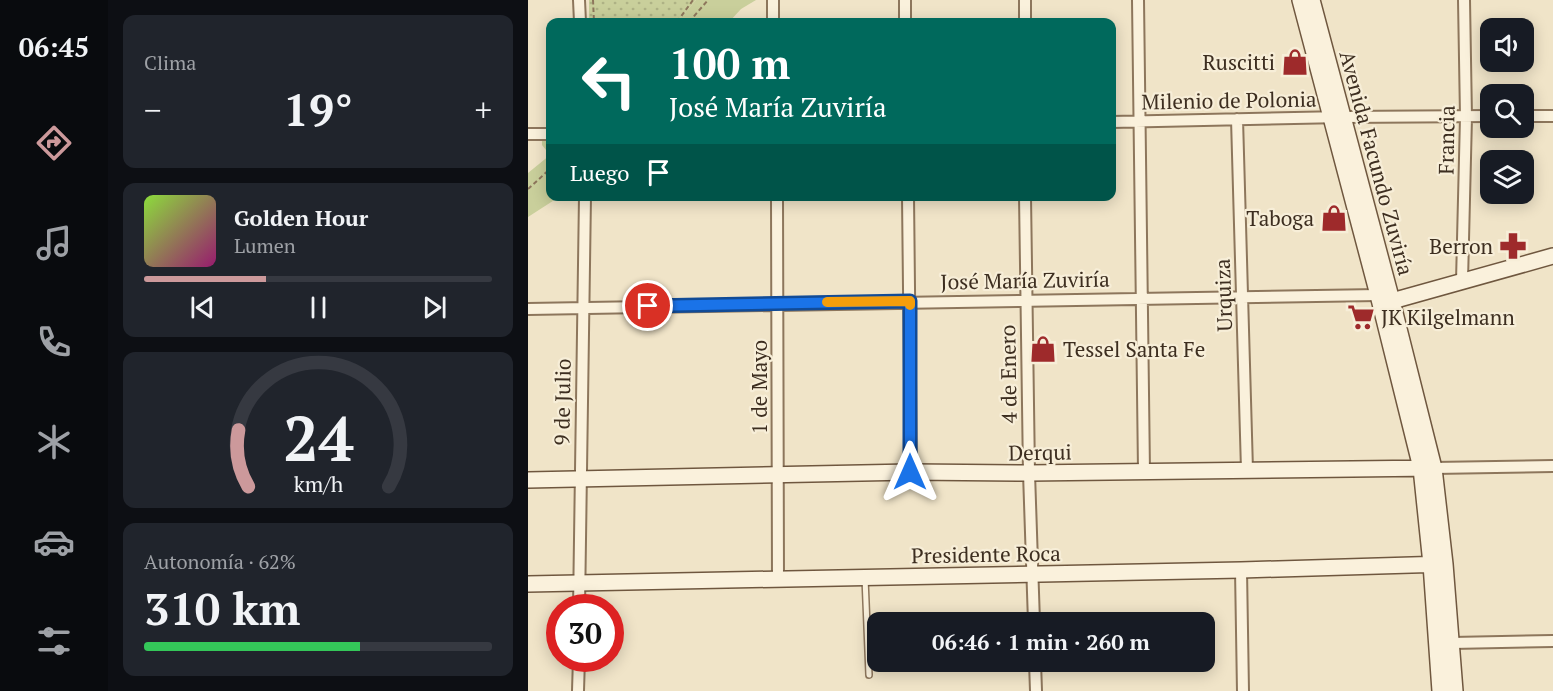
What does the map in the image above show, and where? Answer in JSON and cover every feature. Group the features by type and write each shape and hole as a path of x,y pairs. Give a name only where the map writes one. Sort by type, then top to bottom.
{"street":[{"path":"579,0 580,18"},
{"path":"773,0 773,18"},
{"path":"905,0 905,18"},
{"path":"1025,0 1025,18"},
{"path":"1138,0 1144,471"},
{"name":"Avenida Facundo Zuviría","path":"1300,0 1336,118 1385,298 1427,468 1438,564 1452,643 1455,691"},
{"name":"Avenida Facundo Zuviría","path":"1312,0 1336,118"},
{"name":"Francia","path":"1462,280 1466,117 1464,0"},
{"path":"1534,116 1553,116"},
{"name":"Milenio de Polonia","path":"1116,122 1480,117"},
{"name":"Urquiza","path":"1237,119 1247,470"},
{"path":"528,134 546,134"},
{"name":"9 de Julio","path":"579,594 585,201"},
{"name":"1 de Mayo","path":"777,201 778,578"},
{"path":"908,201 910,472"},
{"name":"4 de Enero","path":"1025,201 1034,612"},
{"path":"1385,298 1553,256"},
{"name":"José María Zuviría","path":"528,309 1027,299 1385,298"},
{"name":"Derqui","path":"528,480 910,472 1029,473 1553,466"},
{"name":"Avenida Facundo Zuviría","path":"1438,564 1440,691"},
{"name":"Presidente Roca","path":"528,584 1438,564"},
{"path":"1241,570 1243,691"},
{"path":"1452,643 1553,641"},
{"path":"579,672 579,691"},
{"path":"1035,672 1036,691"}],"lane":[{"path":"865,576 869,675"}],"path":[{"path":"593,0 594,18"},
{"path":"680,18 693,0"},
{"path":"692,18 708,0"},
{"path":"528,189 546,173"}],"green space":[{"path":"589,0 696,0 680,18 589,18"},
{"path":"696,0 756,0 741,9 733,18 680,18"},
{"path":"542,141 546,141 546,150"},
{"path":"546,158 546,201 553,201 528,217 528,173"}],"slow traffic":[{"path":"827,302 910,301 910,305"}],"place":[{"name":"Ruscitti","path":"1295,62"},
{"name":"Taboga","path":"1334,218"},
{"name":"Berron","path":"1513,246"},
{"name":"JK Kilgelmann","path":"1361,317"},
{"name":"Tessel Santa Fe","path":"1043,349"}],"route":[{"path":"648,306 910,301 910,472"}]}
